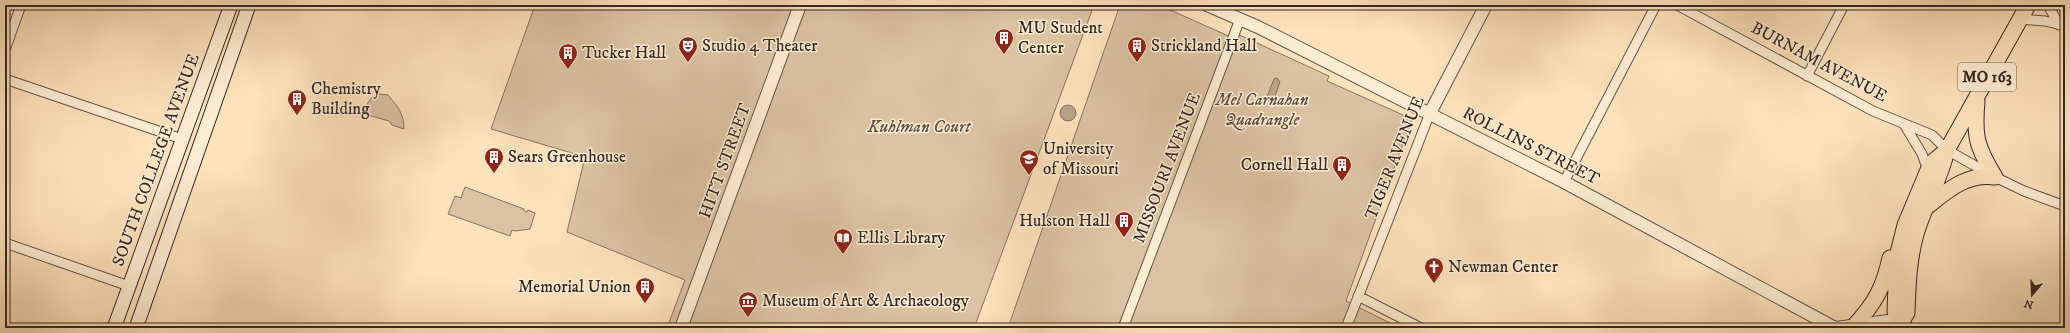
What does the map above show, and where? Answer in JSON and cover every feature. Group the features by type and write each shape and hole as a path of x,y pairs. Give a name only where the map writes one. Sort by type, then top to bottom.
{"main road":[{"name":"SOUTH COLLEGE AVENUE","path":"114,328 231,5"},
{"name":"SOUTH COLLEGE AVENUE","path":"136,328 249,5"},
{"name":"MO 163","path":"1919,207 1943,168 1947,150 2028,5"},
{"path":"1978,94 1975,124 1977,143 1982,156 1994,177"},
{"name":"MO 163","path":"1903,324 1907,312 1911,259 1919,225 1919,207 1928,171 1931,163 1947,150"},
{"path":"1859,327 1884,284 1897,220 1963,181 1978,176 1994,177"}],"street":[{"path":"5,50 21,5"},
{"name":"HITT STREET","path":"681,328 800,5"},
{"name":"ROLLINS STREET","path":"1207,5 1240,19 1430,113 1564,182 1835,328"},
{"name":"TIGER AVENUE","path":"1346,328 1430,113 1486,5"},
{"path":"1564,182 1656,5"},
{"name":"BURNAM AVENUE","path":"1677,5 1873,111 1932,135 1947,150 1994,177 2024,191 2065,206"},
{"path":"1807,76 1844,5"},
{"path":"2048,5 2062,25"},
{"name":"MISSOURI AVENUE","path":"1124,328 1240,19"},
{"path":"2020,19 2062,25"},
{"path":"5,79 182,139"},
{"path":"1904,124 1922,154 1928,171"},
{"path":"5,243 130,286"},
{"path":"1358,296 1422,328"},
{"path":"1835,328 1903,324"}],"green space":[{"name":"Kuhlman Court","path":"535,5 1094,5 974,328 667,328 685,280 567,232 585,157 491,129"},
{"name":"Mel Carnahan Quadrangle","path":"1120,5 1159,5 1233,38 1235,33 1329,76 1327,81 1412,119 1346,301 1400,328 1008,328"},
{"path":"380,94 388,95 397,106 403,118 404,129 392,125 389,121 364,114 367,104 371,99"},
{"path":"465,187 524,209 524,211 527,212 528,210 535,213 530,229 512,230 510,236 448,214 455,196 461,198"}],"shaded area":[{"path":"1277,78 1280,82 1274,99 1267,97 1274,79"},
{"path":"1068,105 1074,107 1076,113 1074,119 1068,121 1062,119 1060,113 1062,107"}],"place":[{"name":"MU Student Center","path":"1004,55"},
{"name":"Studio 4 Theater","path":"688,63"},
{"name":"Strickland Hall","path":"1137,63"},
{"name":"Tucker Hall","path":"568,70"},
{"name":"Chemistry Building","path":"297,116"},
{"name":"Sears Greenhouse","path":"494,174"},
{"name":"University of Missouri","path":"1029,176"},
{"name":"Cornell Hall","path":"1342,182"},
{"name":"Hulston Hall","path":"1124,238"},
{"name":"Ellis Library","path":"843,255"},
{"name":"Newman Center","path":"1434,284"},
{"name":"Memorial Union","path":"645,304"},
{"name":"Museum of Art & Archaeology","path":"748,318"}]}
